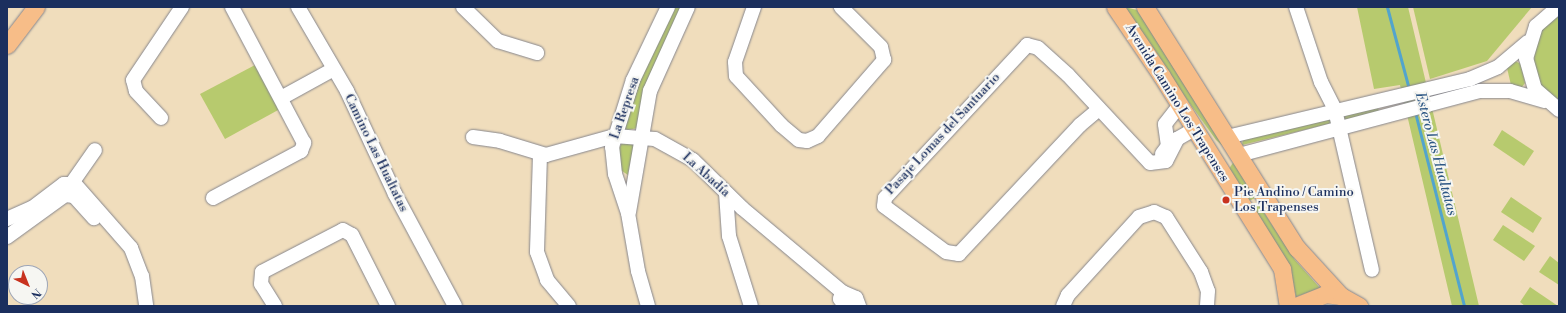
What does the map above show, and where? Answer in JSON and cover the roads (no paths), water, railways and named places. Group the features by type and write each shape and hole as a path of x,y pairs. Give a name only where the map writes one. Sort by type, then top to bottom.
{"main road":[{"path":"7,45 36,7"},
{"name":"Avenida Camino Los Trapenses","path":"1115,7 1180,105 1282,269 1288,306"},
{"name":"Avenida Camino Los Trapenses","path":"1145,7 1297,248 1341,296"},
{"path":"1206,148 1222,156 1238,155"},
{"path":"1296,306 1318,295 1341,296 1359,306"}],"street":[{"path":"161,118 136,91 133,80 182,7"},
{"path":"213,198 303,149 303,138 232,7"},
{"name":"Camino Las Hualtatas","path":"298,7 334,69 450,304"},
{"path":"463,7 498,41 537,53"},
{"name":"La Represa","path":"648,306 636,264 628,213 614,167 614,136 633,80 668,7"},
{"name":"La Represa","path":"628,213 644,137 653,82 688,7"},
{"path":"754,7 735,62 736,76 781,125 799,140 807,142 818,136 884,60 881,47 841,7"},
{"path":"1296,7 1321,82 1335,110 1372,270"},
{"path":"1238,155 1340,130 1400,104 1445,92 1488,72 1528,42 1551,9"},
{"path":"1528,42 1528,74 1545,101"},
{"name":"Pasaje Lomas del Santuario","path":"1099,109 1080,125 959,254 946,252 884,206 885,198 1027,45 1038,48 1099,109 1150,164 1162,164 1172,154 1180,136 1194,129"},
{"path":"281,98 334,69"},
{"path":"1445,92 1503,90 1545,101 1559,110"},
{"path":"1227,137 1335,110 1400,104"},
{"path":"1141,154 1154,156 1166,151 1168,143 1164,128 1180,105"},
{"name":"La Abadía","path":"473,137 500,141 540,155 560,153 614,136 644,137 687,156 726,193 842,292 856,298 859,306"},
{"path":"7,219 23,213 64,184 72,183 95,150"},
{"path":"540,155 537,252 547,280 569,306"},
{"path":"72,183 131,248 142,276 146,306"},
{"path":"726,193 729,236 751,306"},
{"path":"7,237 62,196 72,195 122,251 133,277 136,306"},
{"path":"1063,306 1068,295 1140,217 1154,212 1166,217 1201,272 1208,291 1208,306"},
{"path":"275,306 261,284 265,270 343,230 352,235 388,306"},
{"path":"842,292 840,299 844,306"}],"waterway":[{"name":"Estero Las Hualtatas","path":"1387,7 1409,89"},
{"name":"Estero Las Hualtatas","path":"1415,112 1464,306"}],"place":[{"name":"Pie Andino / Camino Los Trapenses","path":"1226,200"}]}
